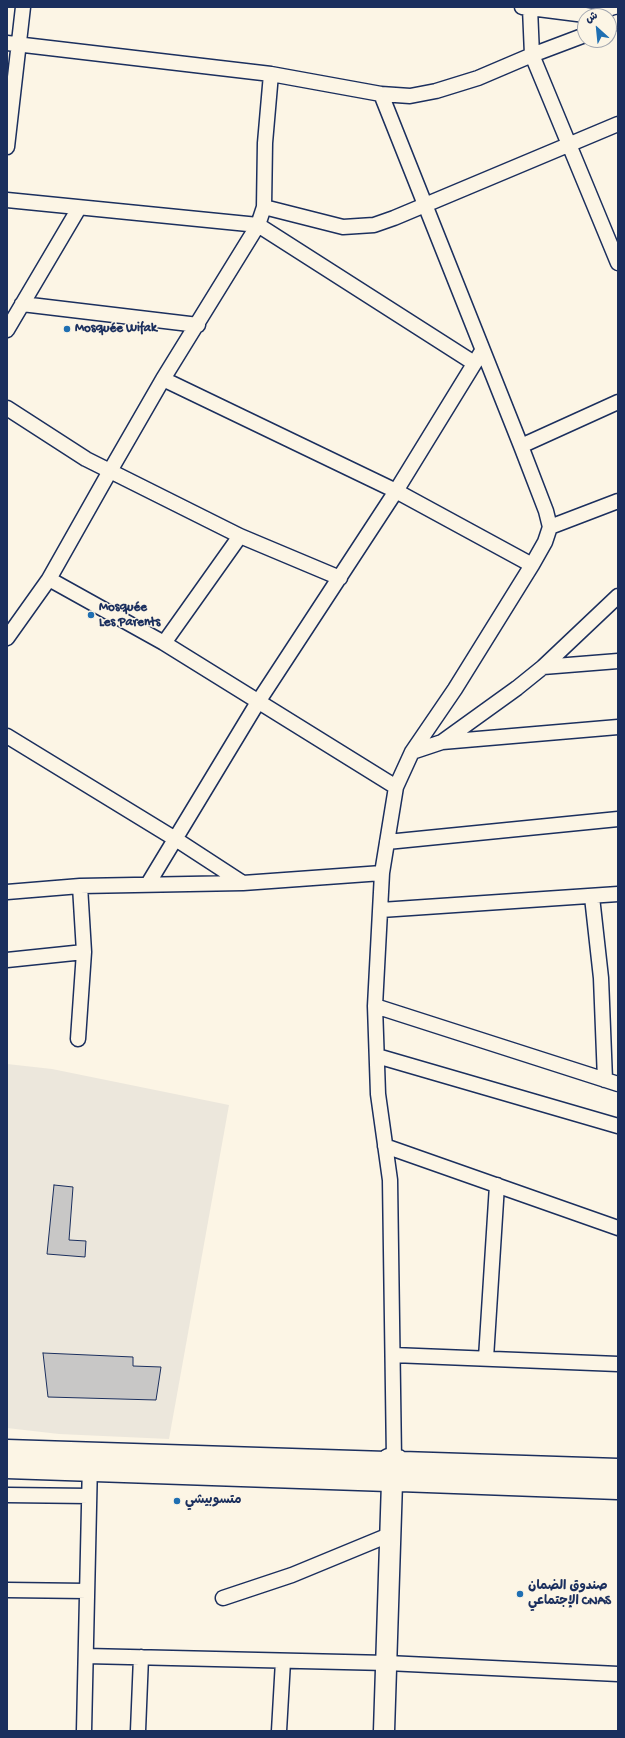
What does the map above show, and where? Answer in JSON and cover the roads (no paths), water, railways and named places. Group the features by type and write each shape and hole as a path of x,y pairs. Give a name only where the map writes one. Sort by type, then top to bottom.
{"main road":[{"path":"7,1451 90,1462"},
{"path":"7,1467 90,1462 394,1471 618,1470"},
{"path":"394,1471 618,1488"},
{"path":"384,1731 387,1663 389,1535 394,1471"}],"street":[{"path":"7,147 13,44 23,7"},
{"path":"577,14 526,8 532,55 618,263"},
{"path":"13,44 271,74 381,94 410,96 436,91 478,78 577,38"},
{"path":"7,638 49,579 163,379 198,325 258,225 264,207 265,143 271,74"},
{"path":"381,94 521,446 546,511 550,527 545,542 532,564 455,689 412,752 396,787 382,873 375,1006 378,1094 390,1180 392,1225 394,1471"},
{"path":"264,207 343,227 374,225 618,124"},
{"path":"7,200 258,225 474,363"},
{"path":"7,330 79,208"},
{"path":"22,304 198,325"},
{"path":"148,884 177,840 258,702 396,491 482,351"},
{"path":"163,379 396,491 532,564"},
{"path":"521,446 618,402"},
{"path":"7,408 86,459 240,536 340,578"},
{"path":"550,527 618,501"},
{"path":"164,643 240,536"},
{"path":"49,579 164,643 396,787"},
{"path":"442,742 517,688 543,667 618,596"},
{"path":"543,667 618,661"},
{"path":"412,752 442,742 618,727"},
{"path":"7,736 243,882"},
{"path":"387,842 618,819"},
{"path":"7,892 80,886 243,882 382,873"},
{"path":"78,1039 84,952 80,886"},
{"path":"381,910 592,897 618,894"},
{"path":"375,1006 612,1082 592,897"},
{"path":"7,960 84,952"},
{"path":"377,1056 618,1126"},
{"path":"385,1146 618,1228"},
{"path":"486,1358 497,1185"},
{"path":"393,1355 618,1364"},
{"path":"84,1731 90,1462"},
{"path":"7,1495 89,1496"},
{"path":"223,1598 292,1575 389,1535"},
{"path":"7,1590 87,1591"},
{"path":"86,1656 387,1663 618,1674"},
{"path":"138,1731 141,1657"},
{"path":"279,1731 284,1661"}],"place":[{"name":"Mosquée Wifak","path":"67,329"},
{"name":"Mosquée Les Parents","path":"91,615"},
{"name":"متسوبيشي","path":"177,1501"},
{"name":"صندوق الضمان الإجتماعي CNAS","path":"520,1594"}]}
